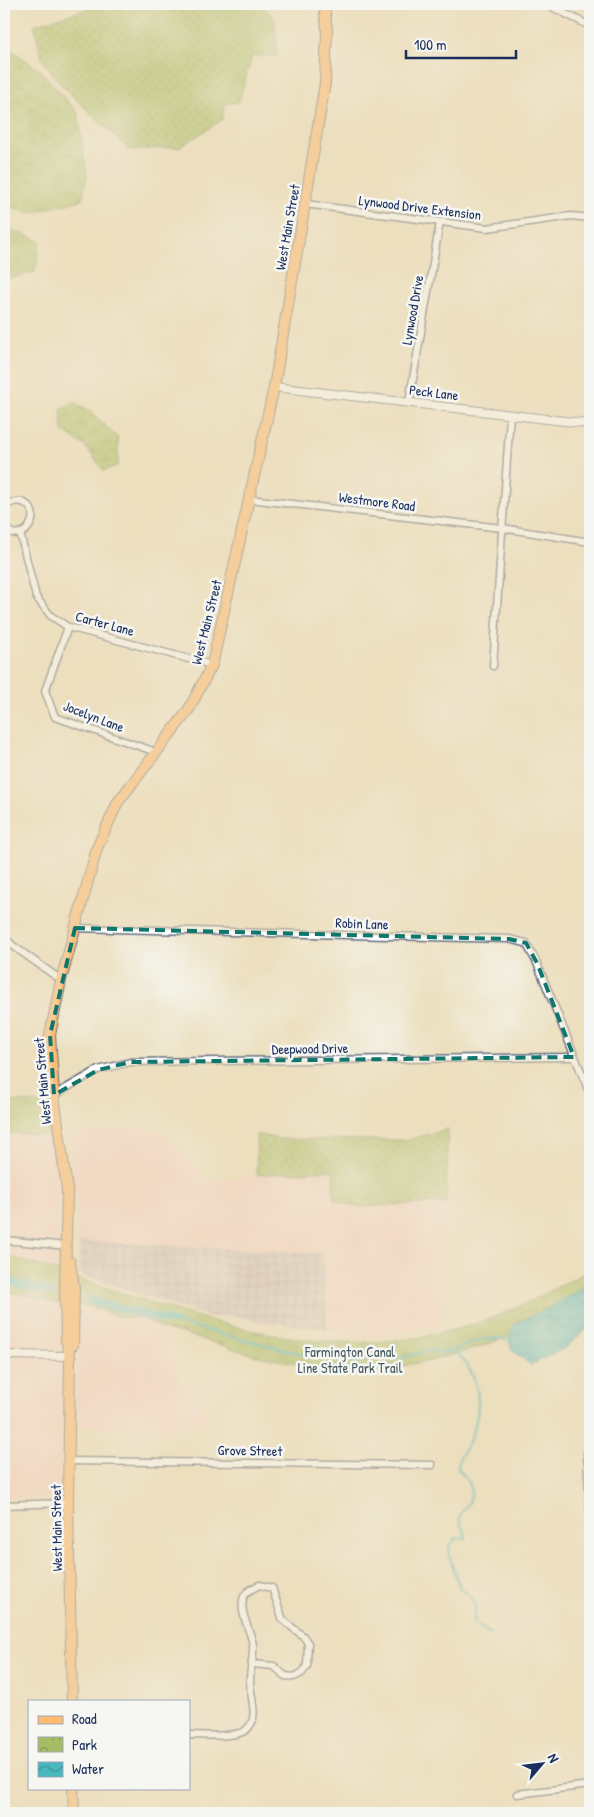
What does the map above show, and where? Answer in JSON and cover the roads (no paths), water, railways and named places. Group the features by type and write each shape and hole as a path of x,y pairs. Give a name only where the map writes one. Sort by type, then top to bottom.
{"main road":[{"name":"West Main Street","path":"72,1700 68,1503 70,1356 72,1350 74,1279 67,1246 67,1189 54,1095 50,1035 61,980 97,848 106,826 118,802 188,711 212,665 274,386 305,204 325,83 327,30 324,4"},
{"path":"73,1790 74,1813"}],"street":[{"path":"546,4 590,26"},
{"name":"Lynwood Drive Extension","path":"305,204 487,228 571,216 590,218"},
{"name":"Lynwood Drive","path":"409,402 440,222"},
{"name":"Peck Lane","path":"274,386 590,424"},
{"path":"493,666 510,415"},
{"name":"Westmore Road","path":"249,498 502,528 590,542"},
{"path":"4,508 14,501 25,504 32,512 32,522 25,531 20,533 10,532 4,527"},
{"name":"Carter Lane","path":"20,533 36,598 51,616 68,627 212,665"},
{"name":"Jocelyn Lane","path":"68,627 45,691 55,717 156,752"},
{"name":"Robin Lane","path":"75,928 509,939 526,943 537,962 574,1057"},
{"path":"4,936 12,945 61,980"},
{"path":"574,1057 590,1094"},
{"name":"Deepwood Drive","path":"54,1095 98,1070 131,1062 574,1057"},
{"path":"4,1240 67,1246"},
{"path":"4,1355 70,1356"},
{"path":"590,1445 587,1454 590,1514"},
{"name":"Grove Street","path":"69,1461 432,1465"},
{"path":"4,1505 68,1503"},
{"path":"190,1735 234,1734 244,1731 252,1723 254,1714 250,1680 253,1644 244,1613 243,1600 248,1591 259,1585 272,1588 284,1620 303,1636 309,1652 307,1666 302,1673 294,1677 285,1676 274,1666 252,1664"},
{"path":"517,1794 590,1785"}],"water":[{"path":"590,1284 590,1326 567,1347 531,1365 511,1350 509,1340 514,1324 546,1309"}],"waterway":[{"path":"4,1280 49,1292"},
{"path":"87,1300 174,1322"},
{"path":"174,1322 298,1353 355,1362 389,1357 398,1359 432,1350 440,1353 454,1350 478,1340 496,1338 509,1340"},
{"path":"455,1351 470,1370 474,1380 477,1391 478,1413 469,1441 458,1464 458,1469 471,1490 468,1504 460,1517 466,1536 465,1539 456,1538 449,1547 449,1556 460,1588 469,1595 475,1606 474,1623 492,1635"}],"park label":[{"name":"Farmington Canal Line State Park Trail","path":"350,1359"}]}
